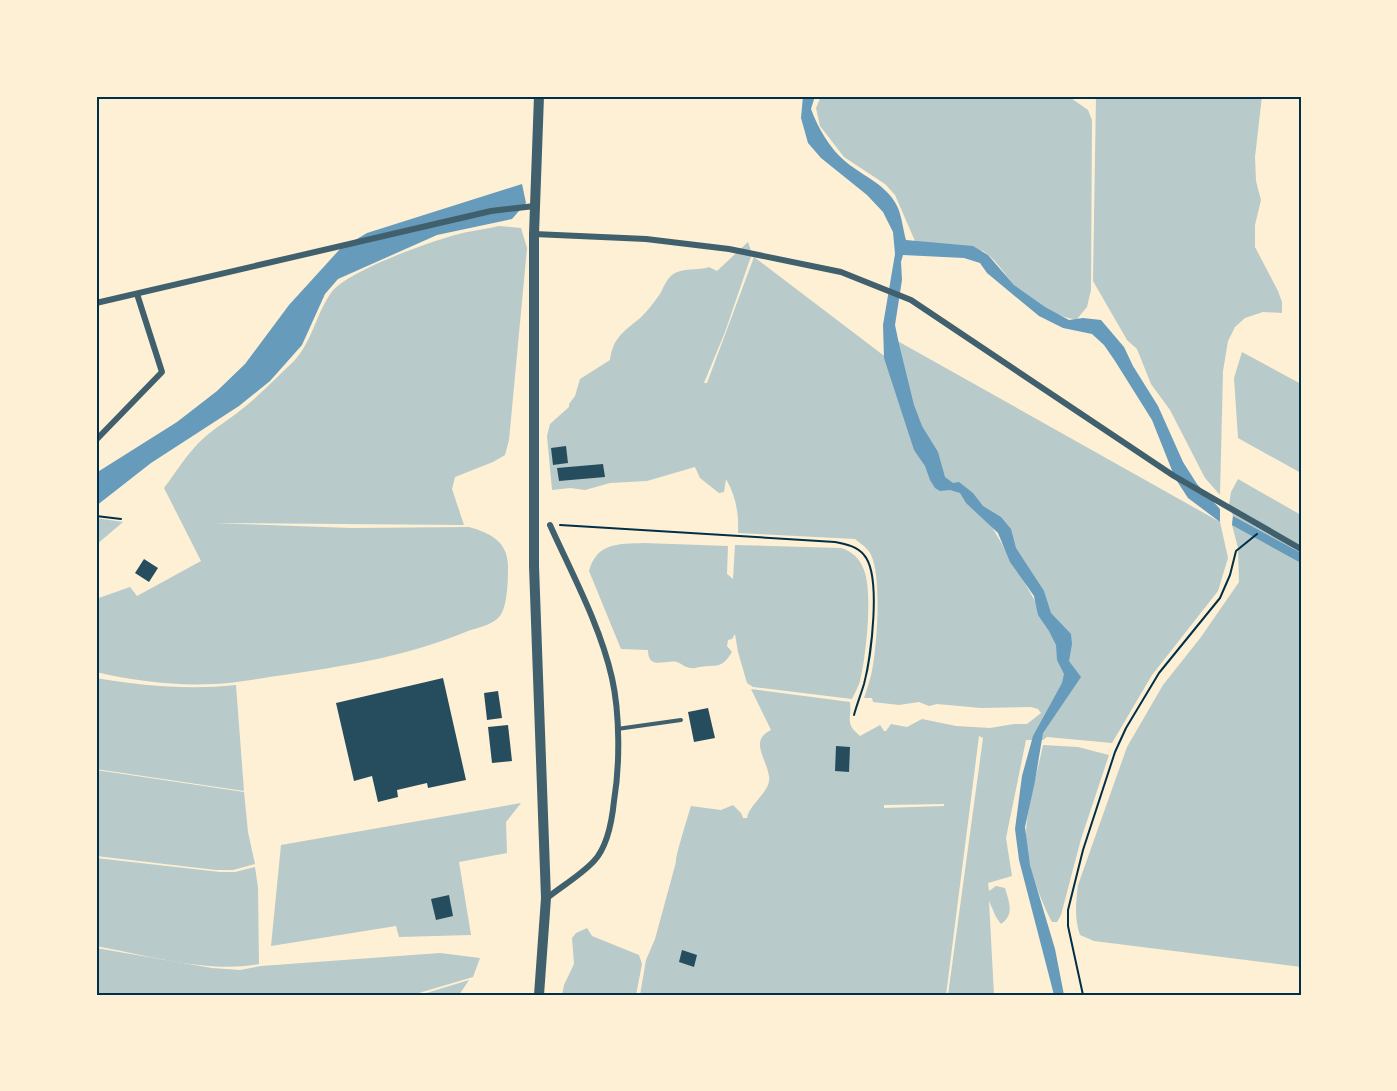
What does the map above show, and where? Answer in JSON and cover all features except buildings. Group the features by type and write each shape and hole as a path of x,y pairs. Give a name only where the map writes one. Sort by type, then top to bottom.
{"street":[{"path":"539,96 534,234 534,566 546,898 539,995"},
{"path":"96,303 490,211 535,206"},
{"path":"534,234 646,239 729,249 841,272 911,300 1174,476 1301,549"},
{"path":"96,440 162,372 137,294"},
{"path":"546,898 594,861 602,848 612,817 616,788 617,729 613,680 606,654 550,525"}],"lane":[{"path":"617,729 681,720"}],"path":[{"path":"96,516 121,519"},
{"path":"550,525 835,542 858,549 868,560 874,590 870,647 864,684 854,715"},
{"path":"1083,995 1068,926 1068,910 1083,850 1115,752 1126,728 1159,673 1220,598 1230,575 1236,551 1264,529"}],"shaded area":[{"path":"821,96 1068,96 1088,110 1092,120 1091,290 1087,307 1077,319 1062,316 1020,291 983,251 915,241 895,195 885,184 844,157 820,126 816,108"},
{"path":"1096,96 1262,96 1255,157 1256,181 1261,200 1255,225 1255,247 1278,291 1282,302 1282,313 1263,312 1245,318 1235,327 1228,341 1223,371 1220,495 1205,478 1170,410 1151,384 1137,349 1127,340 1093,281"},
{"path":"499,226 521,228 527,248 509,440 505,455 455,477 452,489 464,525 211,523 351,528 469,527 477,529 496,539 507,557 507,593 504,608 498,618 484,626 403,653 336,667 243,681 214,684 170,683 96,672 96,599 130,587 137,596 201,561 164,488 198,443 249,403 294,361 305,345 331,293 351,277 401,253 451,236"},
{"path":"748,242 752,254 725,332 704,383 707,383 754,257 887,358 940,485 955,489 947,485 917,429 894,339 1220,522 1228,558 1218,591 1152,675 1112,743 1047,737 1043,740 1026,740 1006,838 1012,876 988,883 989,891 996,886 1005,888 1010,908 1008,916 1001,924 989,901 994,995 948,995 983,738 979,736 946,995 640,995 646,960 655,939 691,806 721,810 733,805 743,818 747,818 769,782 760,744 764,734 771,730 751,689 850,702 850,724 860,736 880,725 886,731 891,724 907,727 922,719 956,726 990,728 1027,724 1041,713 1038,709 1031,707 981,708 937,704 929,706 919,702 899,705 873,702 872,698 864,698 874,660 878,612 876,579 870,553 855,539 738,533 736,505 726,479 724,492 719,493 700,478 695,467 647,481 610,483 585,490 570,488 552,490 547,436 550,424 569,407 580,379 610,360 611,352 620,336 648,309 672,275 680,271 709,267 717,271","holes":["985,515 1007,539 1049,625","1053,633 1075,679 1062,697 1059,693 1067,680","944,804 944,806 884,808 884,805"]},
{"path":"1242,352 1301,384 1301,473 1238,438 1234,378"},
{"path":"1238,479 1301,515 1301,967 1094,941 1080,935 1077,922 1078,885 1127,747 1163,685 1201,637 1239,582 1238,548 1229,505 1231,492"},
{"path":"96,518 123,522 96,545"},
{"path":"644,543 728,546 727,574 733,579 735,545 841,548 852,553 860,562 867,580 868,609 862,670 852,699 753,687 747,683 735,634 732,639 728,640 727,646 732,652 725,662 715,666 692,668 673,661 658,663 651,660 648,650 621,649 589,571 597,555 610,546"},
{"path":"96,678 166,686 236,685 244,791 96,769"},
{"path":"1043,745 1078,747 1109,755 1057,922 1052,922 1043,903 1034,880 1026,846 1026,825"},
{"path":"96,770 244,792 248,832 255,864 233,870 216,870 96,856"},
{"path":"521,803 506,822 507,853 459,862 471,935 399,937 396,926 271,946 281,845"},
{"path":"96,858 220,872 235,872 255,867 258,888 259,964 220,967 199,965 96,946"},
{"path":"587,928 592,936 639,955 642,964 636,995 562,995 574,964 572,938 576,933"},
{"path":"96,948 212,968 240,970 261,966 440,953 480,958 473,977 412,995 97,995"},
{"path":"469,980 459,995 420,995"}],"water":[{"path":"803,96 815,96 811,109 821,131 835,151 846,162 882,187 894,200 906,240 973,246 988,255 1014,285 1045,307 1069,320 1083,318 1101,320 1124,347 1158,406 1183,462 1197,484 1220,509 1220,522 1188,498 1175,478 1152,420 1104,345 1092,334 1063,328 1039,316 987,273 980,263 964,258 903,255 902,280 895,325 914,405 922,426 938,452 945,477 953,483 959,482 973,493 983,506 1001,517 1011,529 1016,548 1044,591 1051,613 1071,634 1069,661 1081,677 1043,733 1025,827 1030,865 1055,949 1064,995 1054,995 1019,860 1015,829 1022,776 1033,736 1062,683 1064,674 1057,660 1056,645 1038,615 1034,596 1010,562 998,533 966,503 960,493 950,490 940,491 935,488 925,466 914,450 884,358 883,325 895,254 893,232 883,212 867,195 821,158 808,143 801,118"},
{"path":"522,184 526,203 512,219 437,235 338,279 325,294 302,345 270,381 239,406 151,463 96,506 96,473 177,422 217,391 245,364 289,305 340,249 367,233"},
{"path":"1233,516 1301,553 1301,563 1232,525"}]}
